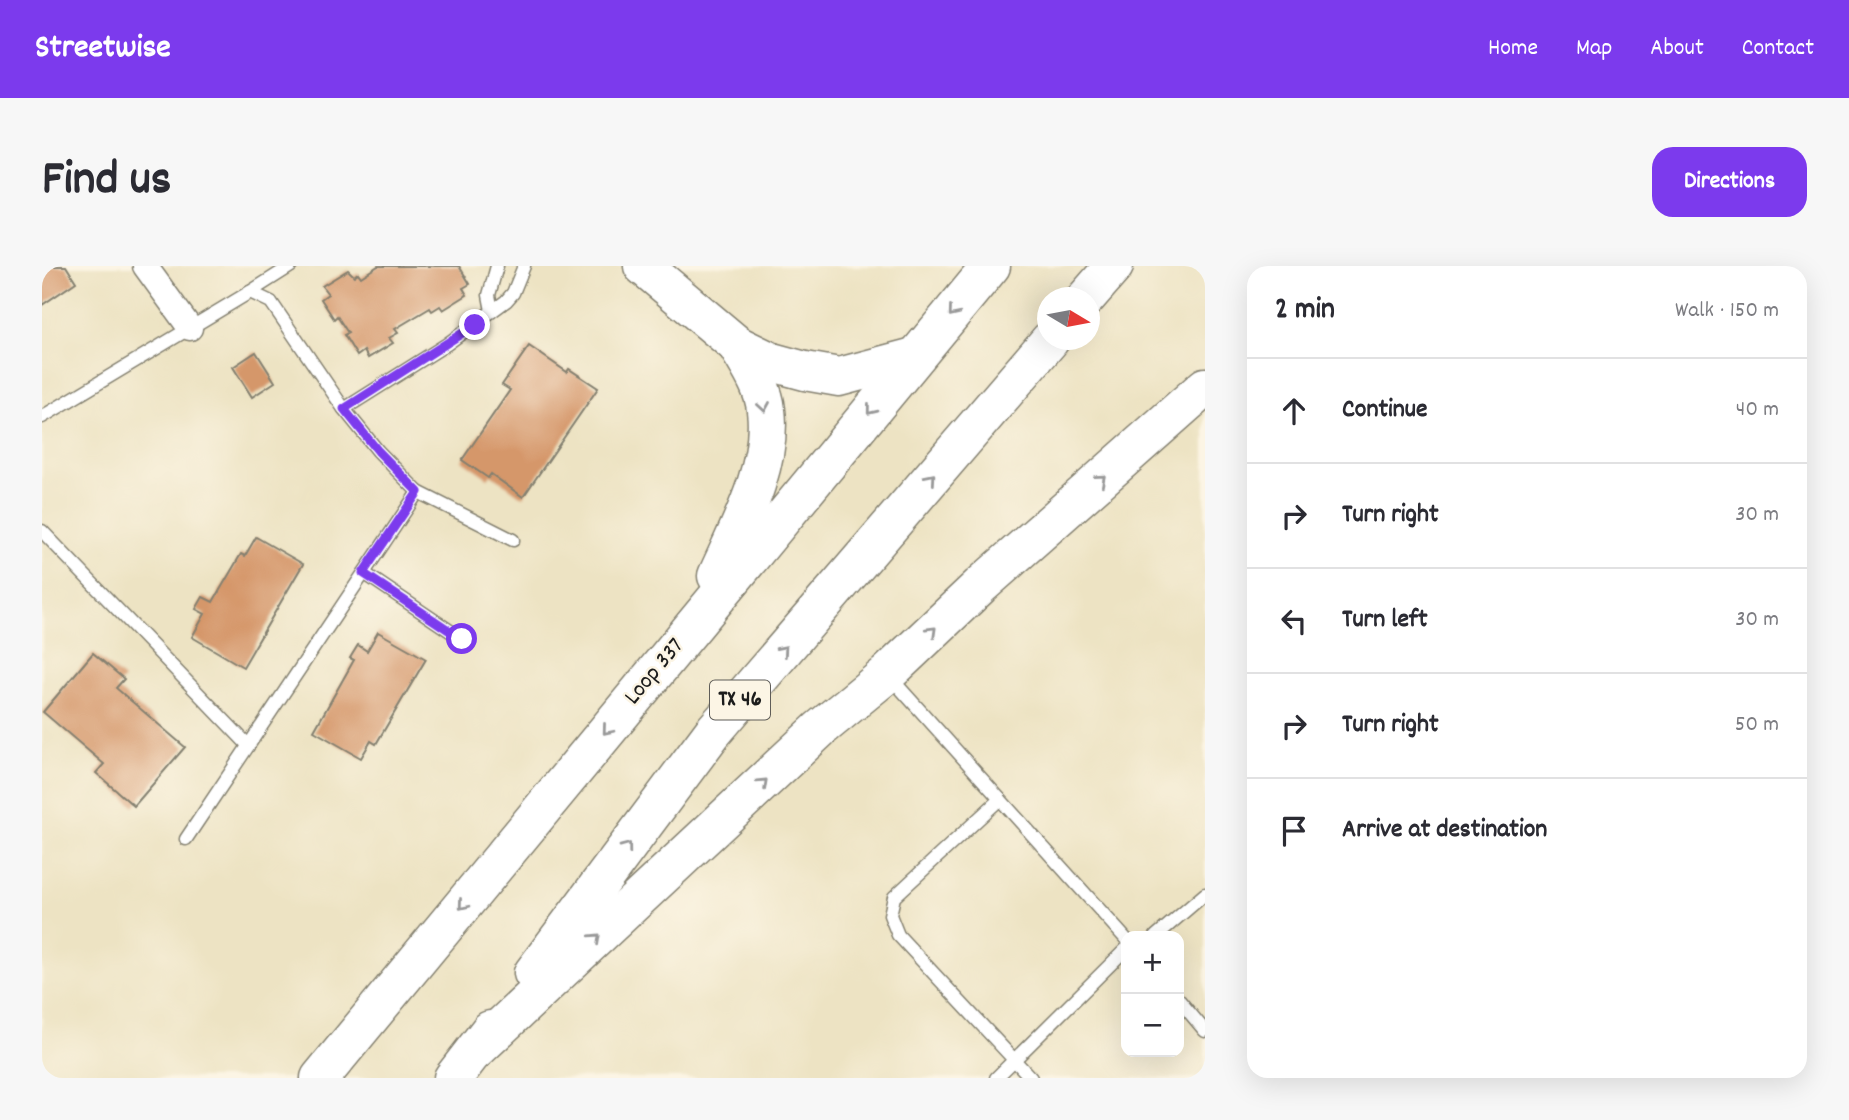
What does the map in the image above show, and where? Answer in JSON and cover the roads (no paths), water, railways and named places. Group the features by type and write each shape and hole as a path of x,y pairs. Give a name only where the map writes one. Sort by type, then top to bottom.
{"main road":[{"path":"643,266 737,345 772,362 839,377 914,357"},
{"name":"Loop 337","path":"320,1078 991,266"},
{"path":"1096,287 1114,266"},
{"path":"698,620 751,499 766,445 766,409 759,385 737,345"},
{"name":"TX 46","path":"464,1064 713,732 1041,350"},
{"path":"464,1064 821,728 887,674 980,586 1205,387"}],"street":[{"path":"145,266 190,328"}],"lane":[{"path":"42,417 291,266"},
{"path":"492,311 489,295 497,266"},
{"path":"344,409 447,344 510,297 524,266"},
{"path":"250,292 271,302 344,409 378,451 418,492 513,540"},
{"path":"186,839 418,492"},
{"path":"42,531 248,745"},
{"path":"363,573 462,639"},
{"path":"887,674 1121,933"},
{"path":"1000,799 894,897 890,915 898,935 1031,1078"},
{"path":"1162,931 1205,894"},
{"path":"996,1078 1121,954"},
{"path":"1184,1006 1205,1031"}]}
